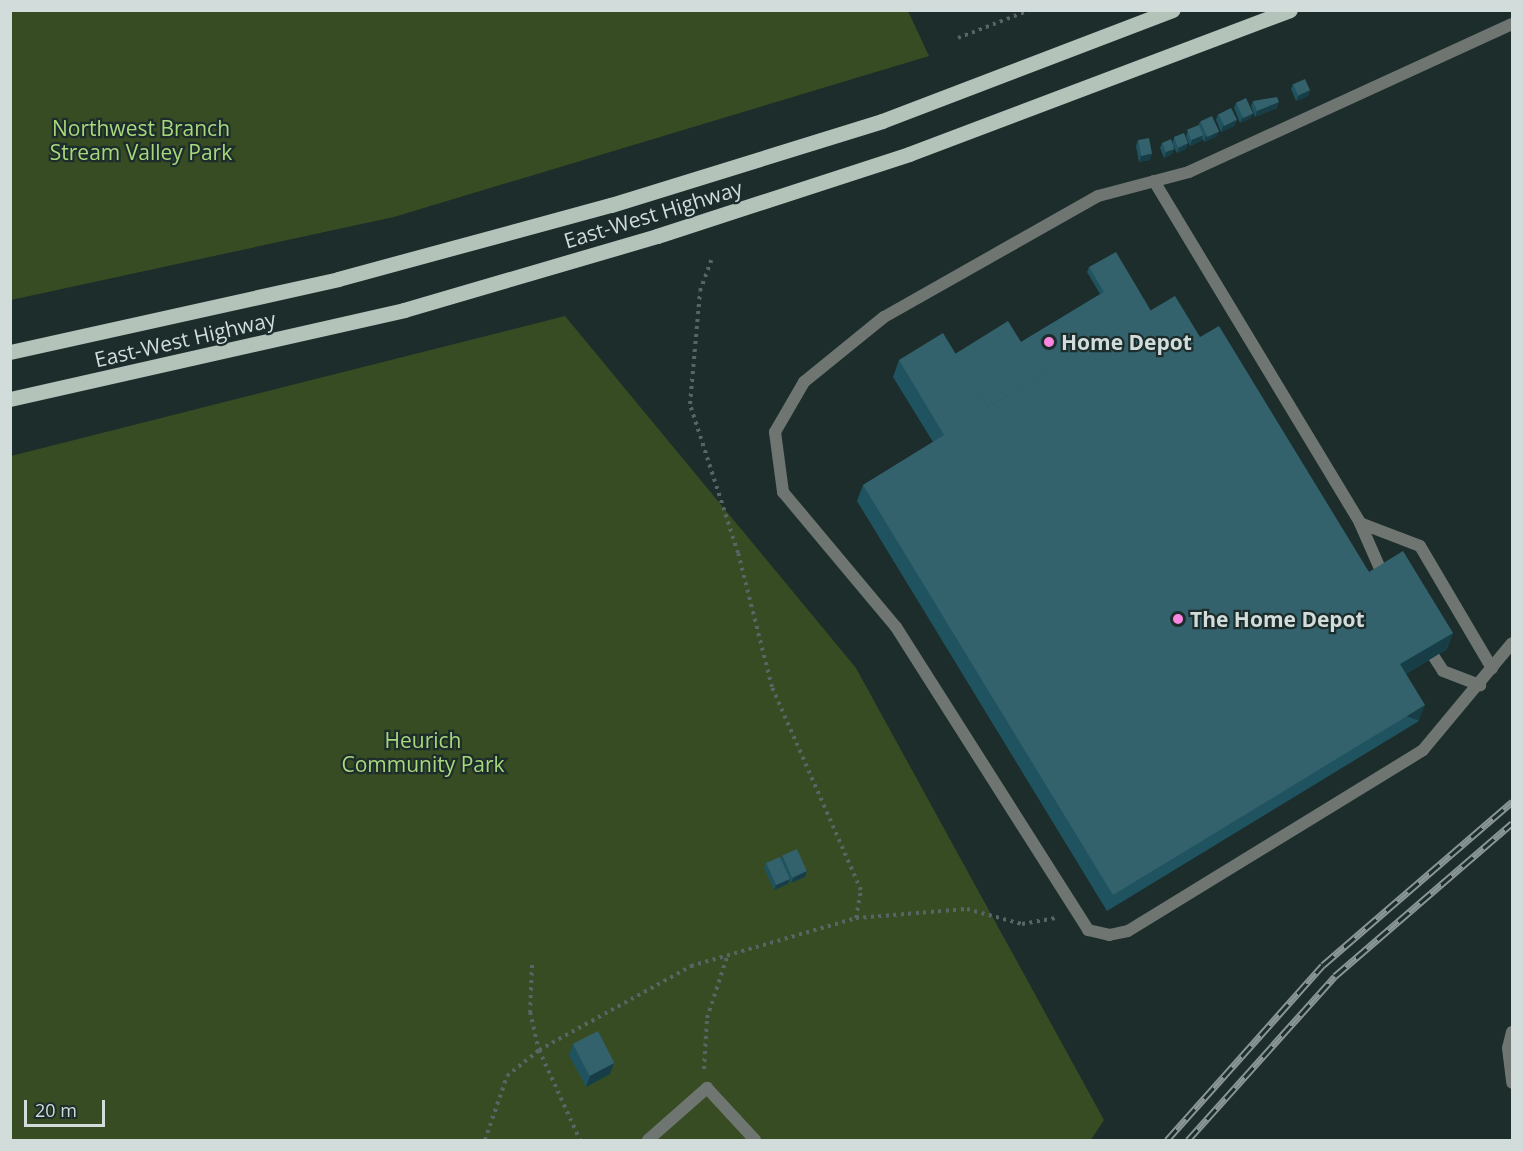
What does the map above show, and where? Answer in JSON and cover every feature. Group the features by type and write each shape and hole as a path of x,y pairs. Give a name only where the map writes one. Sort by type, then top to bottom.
{"main road":[{"name":"East-West Highway","path":"10,352 338,279 622,202 882,121 1173,10"},
{"name":"East-West Highway","path":"10,399 404,310 657,236 909,154 1290,10"}],"lane":[{"path":"1512,24 1189,172 1098,196 884,317 804,382 775,432 783,492 897,627 1076,915 1088,930 1109,935 1128,931 1423,750 1480,685 1512,643"},
{"path":"1154,181 1360,523 1395,595"},
{"path":"1360,523 1420,546 1492,668"},
{"path":"1419,633 1443,671 1480,685"},
{"path":"1512,1032 1508,1048 1512,1083"},
{"path":"648,1140 707,1088 755,1140"}],"path":[{"path":"958,38 1030,10"},
{"path":"711,260 700,291 690,404 738,553 772,687 861,890 856,918"},
{"path":"485,1140 507,1076 539,1050 691,966 856,918 967,909 1022,924 1076,915"},
{"path":"707,1088 702,1053 727,956"},
{"path":"532,965 530,1012 539,1050 580,1140"}],"green space":[{"name":"Northwest Branch Stream Valley Park","path":"11,10 908,11 929,56 394,217 11,300"},
{"name":"Heurich Community Park","path":"565,316 856,668 1104,1120 1091,1140 11,1140 11,456"}],"building":[{"path":"1305,79 1310,90 1298,95 1293,84"},
{"path":"1277,97 1279,102 1257,111 1253,101"},
{"path":"1246,98 1253,113 1243,118 1236,103"},
{"path":"1231,108 1237,120 1224,126 1219,114"},
{"path":"1212,116 1219,131 1207,137 1200,121"},
{"path":"1199,125 1203,135 1191,140 1187,130"},
{"path":"1184,133 1188,143 1178,147 1174,137"},
{"path":"1149,138 1152,154 1141,156 1138,140"},
{"path":"1171,139 1174,149 1166,152 1162,143"},
{"path":"1116,252 1151,311 988,407 955,354 1008,321 1021,342 1104,292 1089,267"},
{"name":"The Home Depot","path":"1175,296 1200,337 1219,326 1369,572 1403,551 1453,633 1400,664 1425,705 1113,895 863,485 944,435 899,360 943,333 988,407"},
{"path":"797,849 807,871 792,877 782,856"},
{"path":"780,857 790,879 776,885 766,863"},
{"path":"598,1031 614,1063 589,1076 573,1044"}],"railway":[{"path":"1167,1140 1323,965 1512,802"},
{"path":"1188,1140 1335,976 1512,823"}],"place":[{"name":"Home Depot","path":"1049,342"},
{"name":"The Home Depot","path":"1178,619"}]}
